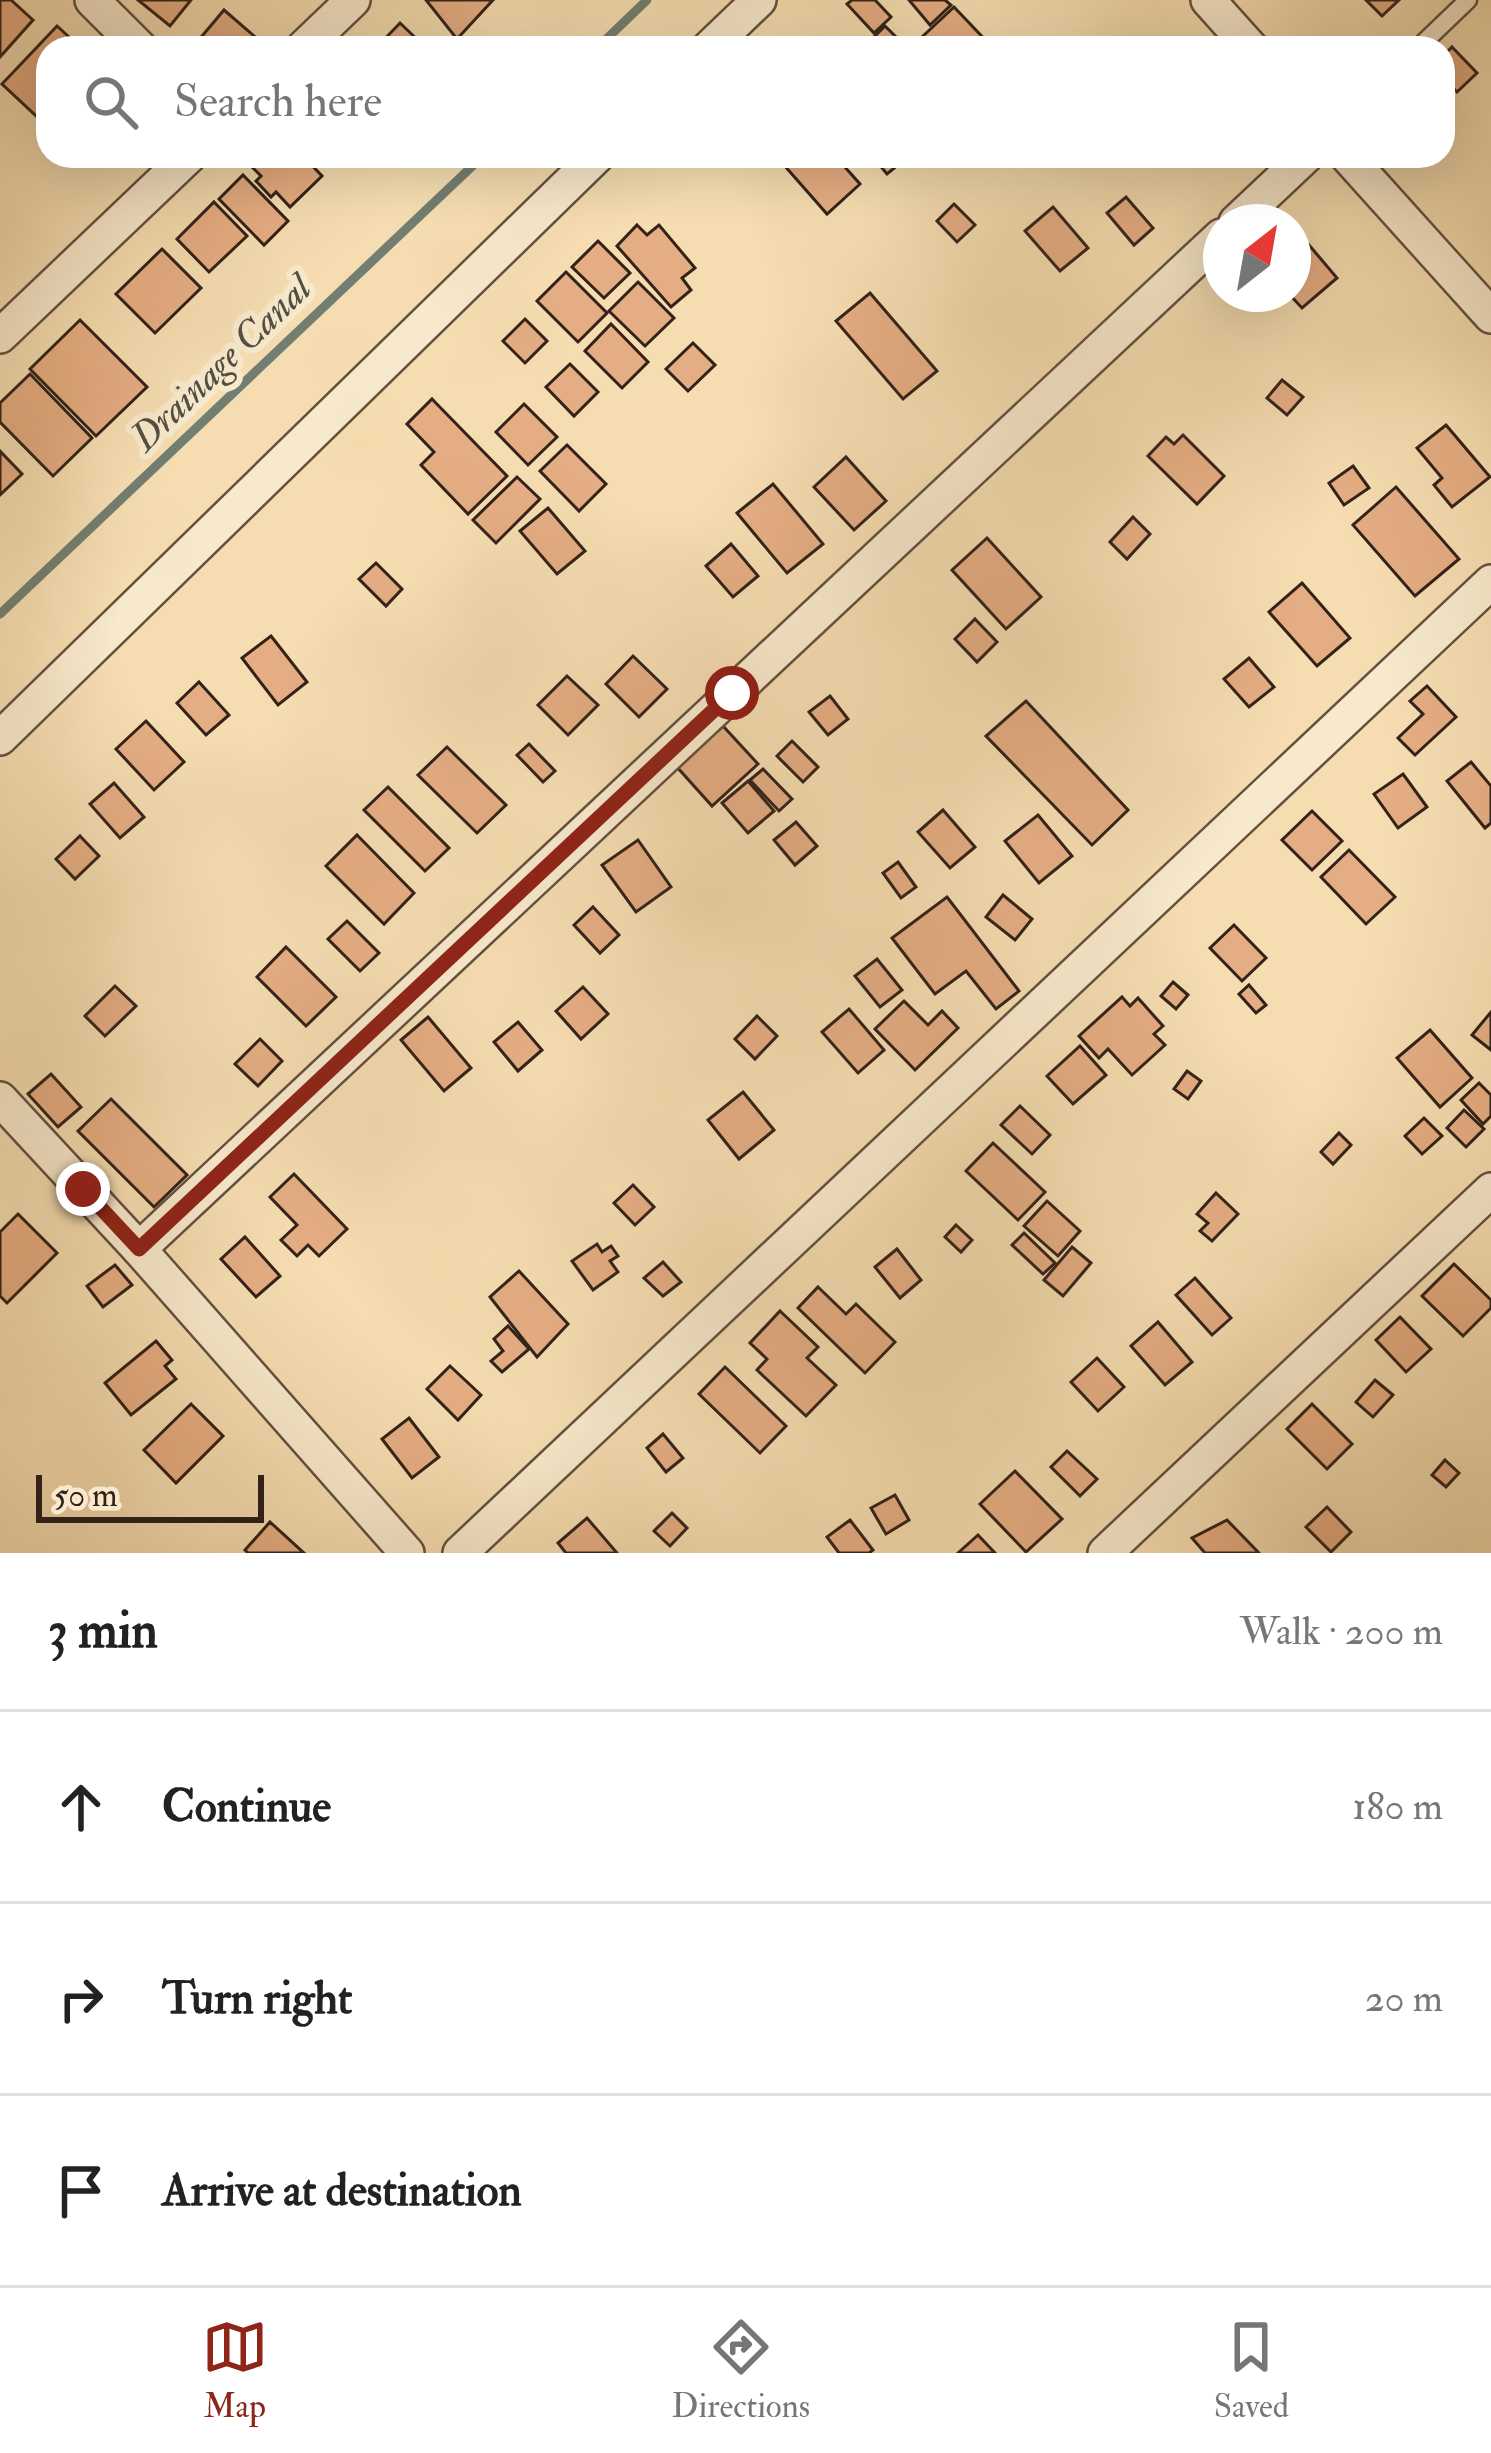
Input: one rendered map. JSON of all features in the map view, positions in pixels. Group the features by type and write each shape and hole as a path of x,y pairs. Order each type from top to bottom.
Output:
{"street":[{"path":"92,0 128,36"},
{"path":"316,36 353,0"},
{"path":"722,36 759,0"},
{"path":"1208,0 1240,36"},
{"path":"0,336 176,168"},
{"path":"0,737 585,168"},
{"path":"1255,204 1293,168"},
{"path":"1358,168 1491,316"},
{"path":"139,1249 1203,253"},
{"path":"460,1553 1491,582"},
{"path":"0,1099 407,1553"},
{"path":"1105,1553 1491,1190"}],"lane":[{"path":"1430,36 1468,0"}],"building":[{"path":"0,0 11,0 33,20 0,57"},
{"path":"138,0 191,0 170,26"},
{"path":"426,0 493,0 460,36 455,36"},
{"path":"875,0 891,17 874,33 847,4"},
{"path":"909,0 945,0 951,5 930,25"},
{"path":"1366,0 1399,0 1382,16"},
{"path":"954,7 982,36 923,36"},
{"path":"224,10 254,36 202,36"},
{"path":"400,23 414,36 388,36"},
{"path":"57,26 68,36 48,36"},
{"path":"885,26 895,36 875,36"},
{"path":"36,48 36,116 2,84"},
{"path":"1455,50 1477,73 1455,90"},
{"path":"253,168 314,168 322,176 290,207 256,181 261,176"},
{"path":"787,168 846,168 860,184 827,214"},
{"path":"243,175 288,221 264,245 219,199"},
{"path":"1126,197 1153,228 1134,245 1107,213"},
{"path":"214,202 247,236 209,272 177,239"},
{"path":"954,204 975,225 957,242 937,221"},
{"path":"1053,207 1088,248 1060,271 1025,231"},
{"path":"637,225 647,235 659,225 695,268 682,278 691,290 671,307 617,246"},
{"path":"598,241 630,273 604,298 572,267"},
{"path":"1311,247 1337,278 1311,300"},
{"path":"162,249 201,288 155,333 116,294"},
{"path":"566,272 607,313 578,342 537,301"},
{"path":"638,282 674,318 645,346 609,311"},
{"path":"870,293 937,371 903,399 836,321"},
{"path":"525,319 547,341 525,363 503,341"},
{"path":"80,320 147,387 96,436 30,369"},
{"path":"611,324 648,362 622,388 585,351"},
{"path":"693,343 715,365 688,391 666,369"},
{"path":"570,364 598,392 574,416 546,387"},
{"path":"30,374 92,438 53,476 0,422 0,403"},
{"path":"1282,380 1303,397 1287,415 1267,398"},
{"path":"432,399 507,476 468,514 421,465 434,452 407,424"},
{"path":"524,404 557,437 528,465 496,432"},
{"path":"1446,425 1490,477 1452,507 1434,485 1442,478 1417,448"},
{"path":"1183,435 1224,476 1197,504 1148,456 1166,437 1174,444"},
{"path":"567,445 606,484 579,511 540,471"},
{"path":"0,451 22,474 0,495"},
{"path":"846,457 886,501 854,530 814,487"},
{"path":"1353,466 1369,488 1344,505 1329,483"},
{"path":"517,477 540,499 496,543 473,520"},
{"path":"773,484 823,544 787,573 737,513"},
{"path":"1396,487 1459,559 1415,596 1353,525"},
{"path":"548,508 585,551 557,574 520,531"},
{"path":"1133,517 1150,534 1127,559 1110,542"},
{"path":"987,538 1041,597 1006,629 952,570"},
{"path":"731,544 758,576 733,597 706,566"},
{"path":"376,563 402,589 386,606 359,579"},
{"path":"1302,583 1350,638 1317,666 1269,612"},
{"path":"975,619 997,642 977,662 955,639"},
{"path":"271,636 307,682 278,705 242,658"},
{"path":"633,656 667,689 639,717 606,684"},
{"path":"1249,658 1274,687 1249,707 1224,679"},
{"path":"567,676 598,705 568,735 538,705"},
{"path":"199,682 229,715 206,735 177,703"},
{"path":"1427,686 1456,717 1415,755 1398,738 1423,714 1410,701"},
{"path":"830,696 848,719 828,735 809,712"},
{"path":"1026,701 1128,810 1092,845 986,736"},
{"path":"146,721 184,762 154,790 116,749"},
{"path":"723,726 758,764 712,806 677,767"},
{"path":"792,741 818,767 803,782 777,756"},
{"path":"529,744 555,771 543,782 517,755"},
{"path":"447,747 506,805 477,833 418,775"},
{"path":"1471,762 1491,786 1491,823 1485,828 1447,781"},
{"path":"763,769 792,799 779,811 750,780"},
{"path":"1403,774 1427,807 1398,828 1374,794"},
{"path":"748,781 774,811 748,833 722,803"},
{"path":"114,783 144,817 120,838 90,804"},
{"path":"388,787 449,848 425,871 364,810"},
{"path":"943,810 975,847 950,868 918,832"},
{"path":"1312,811 1342,841 1312,870 1282,840"},
{"path":"1038,815 1072,856 1039,883 1005,841"},
{"path":"796,822 817,846 795,865 774,840"},
{"path":"357,835 414,893 384,924 326,866"},
{"path":"80,836 99,856 75,879 56,859"},
{"path":"638,840 671,887 636,912 602,865"},
{"path":"1349,850 1395,897 1366,924 1321,877"},
{"path":"898,862 916,887 901,898 883,873"},
{"path":"1003,895 1032,919 1015,940 986,917"},
{"path":"947,897 1019,991 996,1009 966,971 935,994 892,938"},
{"path":"593,907 619,935 600,953 574,925"},
{"path":"347,921 379,953 360,971 328,939"},
{"path":"1234,925 1266,958 1242,981 1210,948"},
{"path":"286,947 336,997 306,1026 257,977"},
{"path":"877,959 902,990 880,1007 855,976"},
{"path":"1173,982 1188,995 1176,1009 1161,996"},
{"path":"1249,985 1266,1005 1256,1013 1239,994"},
{"path":"115,986 136,1006 105,1036 85,1016"},
{"path":"583,987 608,1014 581,1039 556,1011"},
{"path":"1122,997 1130,1006 1138,998 1163,1026 1154,1034 1165,1045 1132,1075 1108,1049 1099,1058 1079,1036"},
{"path":"904,1001 928,1025 942,1011 958,1028 915,1070 875,1029"},
{"path":"849,1009 884,1050 858,1073 822,1032"},
{"path":"1491,1012 1491,1050 1472,1035"},
{"path":"757,1016 777,1036 755,1059 735,1039"},
{"path":"428,1017 471,1068 444,1091 401,1040"},
{"path":"518,1022 542,1050 518,1071 494,1042"},
{"path":"1430,1030 1472,1078 1440,1107 1397,1058"},
{"path":"260,1039 282,1061 258,1086 235,1064"},
{"path":"1080,1046 1106,1075 1073,1104 1047,1076"},
{"path":"1187,1071 1201,1081 1188,1099 1174,1089"},
{"path":"51,1074 81,1107 58,1127 28,1094"},
{"path":"1479,1083 1491,1095 1491,1116 1483,1124 1461,1100"},
{"path":"743,1092 774,1130 739,1159 708,1120"},
{"path":"111,1099 187,1175 154,1207 78,1131"},
{"path":"1020,1106 1050,1135 1032,1154 1001,1125"},
{"path":"1464,1110 1484,1129 1466,1147 1447,1128"},
{"path":"1424,1118 1442,1136 1422,1154 1405,1136"},
{"path":"1339,1133 1351,1145 1333,1164 1321,1152"},
{"path":"993,1143 1045,1192 1018,1220 966,1171"},
{"path":"294,1174 347,1229 319,1256 308,1245 297,1256 281,1240 297,1225 270,1197"},
{"path":"633,1185 654,1207 635,1225 614,1203"},
{"path":"1216,1193 1238,1214 1212,1241 1200,1231 1208,1223 1197,1214"},
{"path":"1047,1201 1080,1231 1058,1256 1024,1226"},
{"path":"18,1214 57,1253 7,1303 0,1296 0,1232"},
{"path":"956,1225 972,1240 961,1252 945,1237"},
{"path":"1024,1233 1055,1263 1043,1274 1012,1245"},
{"path":"245,1237 280,1276 256,1297 221,1259"},
{"path":"597,1244 602,1252 611,1246 618,1256 610,1261 618,1272 593,1290 572,1261"},
{"path":"1072,1247 1091,1263 1063,1296 1044,1280"},
{"path":"897,1249 921,1280 900,1298 875,1267"},
{"path":"663,1262 681,1282 663,1296 644,1278"},
{"path":"1454,1264 1491,1300 1491,1308 1463,1336 1422,1296"},
{"path":"115,1265 132,1285 103,1307 87,1286"},
{"path":"519,1271 568,1324 537,1357 490,1297"},
{"path":"1195,1278 1231,1318 1212,1335 1176,1295"},
{"path":"818,1287 846,1314 856,1304 895,1342 865,1373 798,1308"},
{"path":"780,1311 818,1347 807,1358 836,1385 806,1416 757,1370 767,1359 750,1343"},
{"path":"1400,1317 1431,1349 1406,1372 1376,1340"},
{"path":"1158,1322 1192,1362 1165,1385 1131,1346"},
{"path":"508,1326 529,1349 502,1372 491,1361 503,1351 494,1339"},
{"path":"156,1341 172,1360 165,1366 176,1379 131,1415 105,1383"},
{"path":"1097,1358 1124,1387 1098,1411 1071,1382"},
{"path":"450,1366 481,1395 458,1420 427,1389"},
{"path":"725,1367 786,1426 760,1453 699,1394"},
{"path":"1375,1380 1393,1395 1373,1417 1356,1402"},
{"path":"191,1404 223,1436 176,1483 144,1450"},
{"path":"1312,1404 1352,1444 1327,1469 1287,1429"},
{"path":"409,1418 439,1457 412,1478 382,1439"},
{"path":"663,1434 683,1458 666,1472 647,1448"},
{"path":"1067,1451 1097,1479 1080,1496 1051,1467"},
{"path":"1445,1460 1459,1473 1446,1487 1432,1475"},
{"path":"1015,1471 1062,1519 1026,1552 980,1504"},
{"path":"895,1495 909,1520 886,1534 871,1508"},
{"path":"1327,1507 1351,1532 1331,1552 1306,1527"},
{"path":"672,1513 687,1528 670,1546 654,1531"},
{"path":"587,1518 617,1553 566,1553 558,1543"},
{"path":"850,1520 873,1550 869,1553 839,1553 827,1537"},
{"path":"1227,1520 1259,1553 1205,1553 1192,1538"},
{"path":"270,1522 304,1553 248,1553 245,1550"},
{"path":"978,1535 995,1553 958,1553"}],"waterway":[{"name":"Drainage Canal","path":"610,36 647,0"},
{"name":"Drainage Canal","path":"0,614 470,168"}],"route":[{"path":"83,1189 139,1249 732,693"}]}
